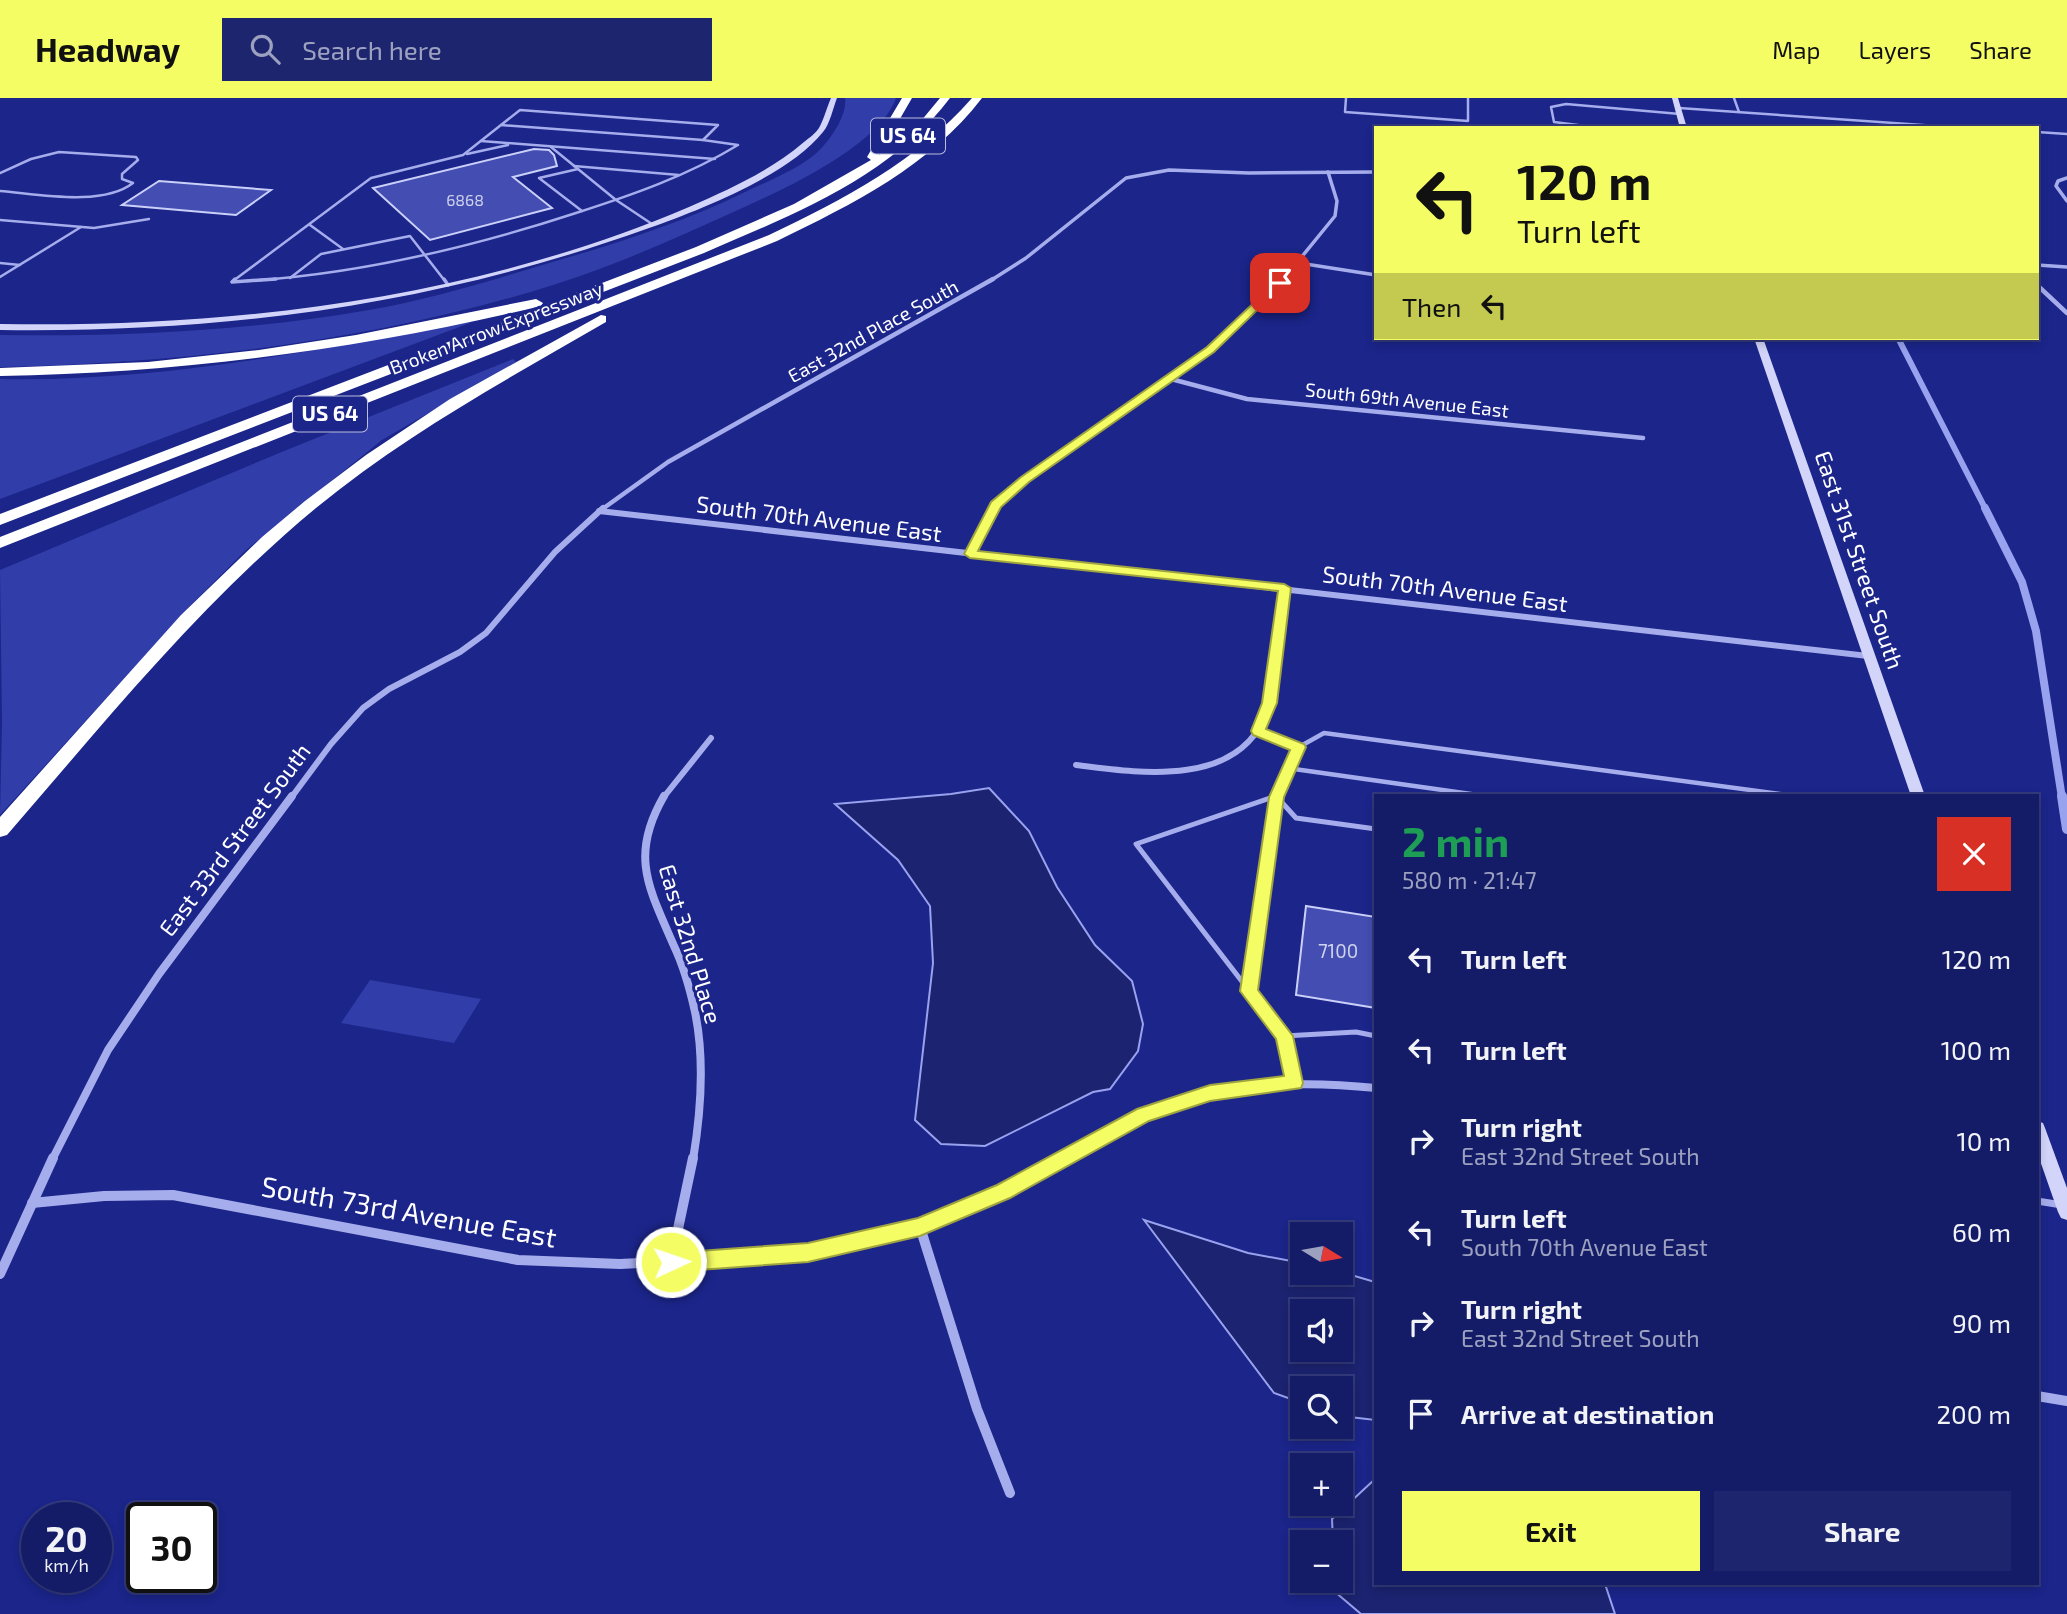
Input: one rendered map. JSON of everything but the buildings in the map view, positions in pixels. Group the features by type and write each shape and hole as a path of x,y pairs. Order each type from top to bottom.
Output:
{"highway":[{"path":"866,168 907,98"},
{"name":"Broken Arrow Expressway","path":"0,520 701,250 785,214 866,168 923,122 945,98"},
{"name":"Broken Arrow Expressway","path":"0,543 660,285 821,215 867,191 927,149 977,98"},
{"path":"927,149 994,98"},
{"path":"0,830 202,604 257,550 310,505 366,462 476,389 660,285"},
{"path":"0,372 137,367 271,352 587,294"}],"street":[{"path":"0,327 153,328 356,303 448,285 532,264 652,224 732,193 786,163 823,129 833,110 834,98"},
{"path":"1675,98 1684,126"},
{"name":"East 32nd Place South","path":"600,511 629,487 668,462 1008,270 1119,181 1154,171 1374,172"},
{"path":"970,554 995,505 1025,479 1171,379 1237,327 1299,263 1335,216 1335,189 1328,172"},
{"path":"2064,179 2056,186 2067,201"},
{"path":"1299,263 1374,275"},
{"path":"2039,265 2067,267"},
{"path":"2039,287 2067,313"},
{"name":"East 31st Street South","path":"1759,340 1917,794"},
{"name":"South 69th Avenue East","path":"1171,379 1212,392 1247,399 1643,438"},
{"name":"South 70th Avenue East","path":"600,511 1868,656"},
{"name":"East 33rd Street South","path":"0,1274 88,1085 127,1020 331,744 353,717 377,698 457,653 487,632 541,567 600,511"},
{"path":"1076,765 1130,772 1192,769 1232,754 1248,743 1258,731 1269,703 1284,588"},
{"name":"East 32nd Place","path":"671,1262 693,1156 698,1105 699,1040 680,961 649,891 644,852 646,836 662,801 711,738"},
{"name":"South 73rd Avenue East","path":"32,1203 104,1196 173,1195 519,1260 620,1264 808,1252 920,1227 1003,1192 1144,1115 1210,1093 1294,1083 1330,1083 1374,1088"},
{"path":"2039,1134 2066,1209"},
{"path":"920,1227 977,1409 1010,1493"},
{"path":"2039,1396 2067,1401"}],"lane":[{"path":"1346,98 1345,112 1468,121 1468,98"},
{"path":"1734,98 1740,111"},
{"path":"1580,126 1554,122 1550,107 1566,104 1679,111 1740,111 1939,126"},
{"path":"463,155 520,110 718,125 703,141"},
{"path":"501,125 738,145 683,175 522,232 424,256 287,280 232,282 371,178 515,144"},
{"path":"2039,132 2067,134"},
{"path":"481,141 716,159"},
{"path":"550,146 616,200 652,224"},
{"path":"0,173 31,159 60,152 136,157 138,160 121,178 133,183 128,189 108,195 0,191"},
{"path":"582,211 540,178 576,167 683,175"},
{"path":"0,220 81,227 121,227 149,219"},
{"path":"310,225 343,250"},
{"path":"0,277 81,227"},
{"path":"287,280 321,254 410,236 448,285"},
{"path":"0,263 20,265"},
{"path":"1258,731 1299,747"},
{"path":"1249,991 1276,797 1287,768 1299,747 1324,733 1780,794"},
{"path":"1287,768 1471,794"},
{"path":"1276,797 1296,818 1374,829"},
{"path":"1276,797 1136,844 1284,1036 1294,1083"},
{"path":"1284,1036 1356,1032 1374,1036"},
{"path":"2039,1202 2066,1209"}],"shaded area":[{"path":"845,98 896,98 887,115 872,131 854,147 810,175 652,248 553,285 418,321 280,345 140,360 0,367 0,335 185,331 323,317 434,296 616,243 718,205 805,162 819,151 835,130 843,113"},
{"path":"471,320 470,323 0,499 0,379 60,379 178,370 296,353"},
{"path":"513,359 516,362 382,440 246,550 190,606 0,815 0,570"},
{"path":"989,788 1029,831 1057,887 1095,945 1132,981 1143,1024 1138,1051 1110,1089 1093,1092 985,1146 941,1144 915,1120 933,963 930,906 898,860 835,804"},
{"path":"370,980 481,999 454,1043 341,1023"},
{"path":"1144,1220 1248,1253 1290,1261 1290,1285 1353,1285 1353,1276 1374,1282 1374,1420 1353,1417 1353,1376 1290,1376 1290,1399 1274,1393"},
{"path":"1374,1480 1374,1585 1605,1585 1615,1614 1361,1614 1336,1593 1353,1593 1353,1530 1332,1530 1332,1519 1335,1516 1353,1516 1353,1499"}],"waterway":[{"path":"1899,340 1986,510"},
{"path":"1986,510 2022,582 2036,631 2062,798"},
{"path":"2062,796 2067,829"}],"route":[{"path":"671,1262 808,1252 850,1245 920,1227 1003,1192 1113,1129 1144,1115 1210,1093 1294,1083 1284,1036 1249,991 1276,797 1287,768 1299,747 1258,731 1269,703 1284,588 970,554 995,505 1025,479 1210,350 1280,283"}]}
